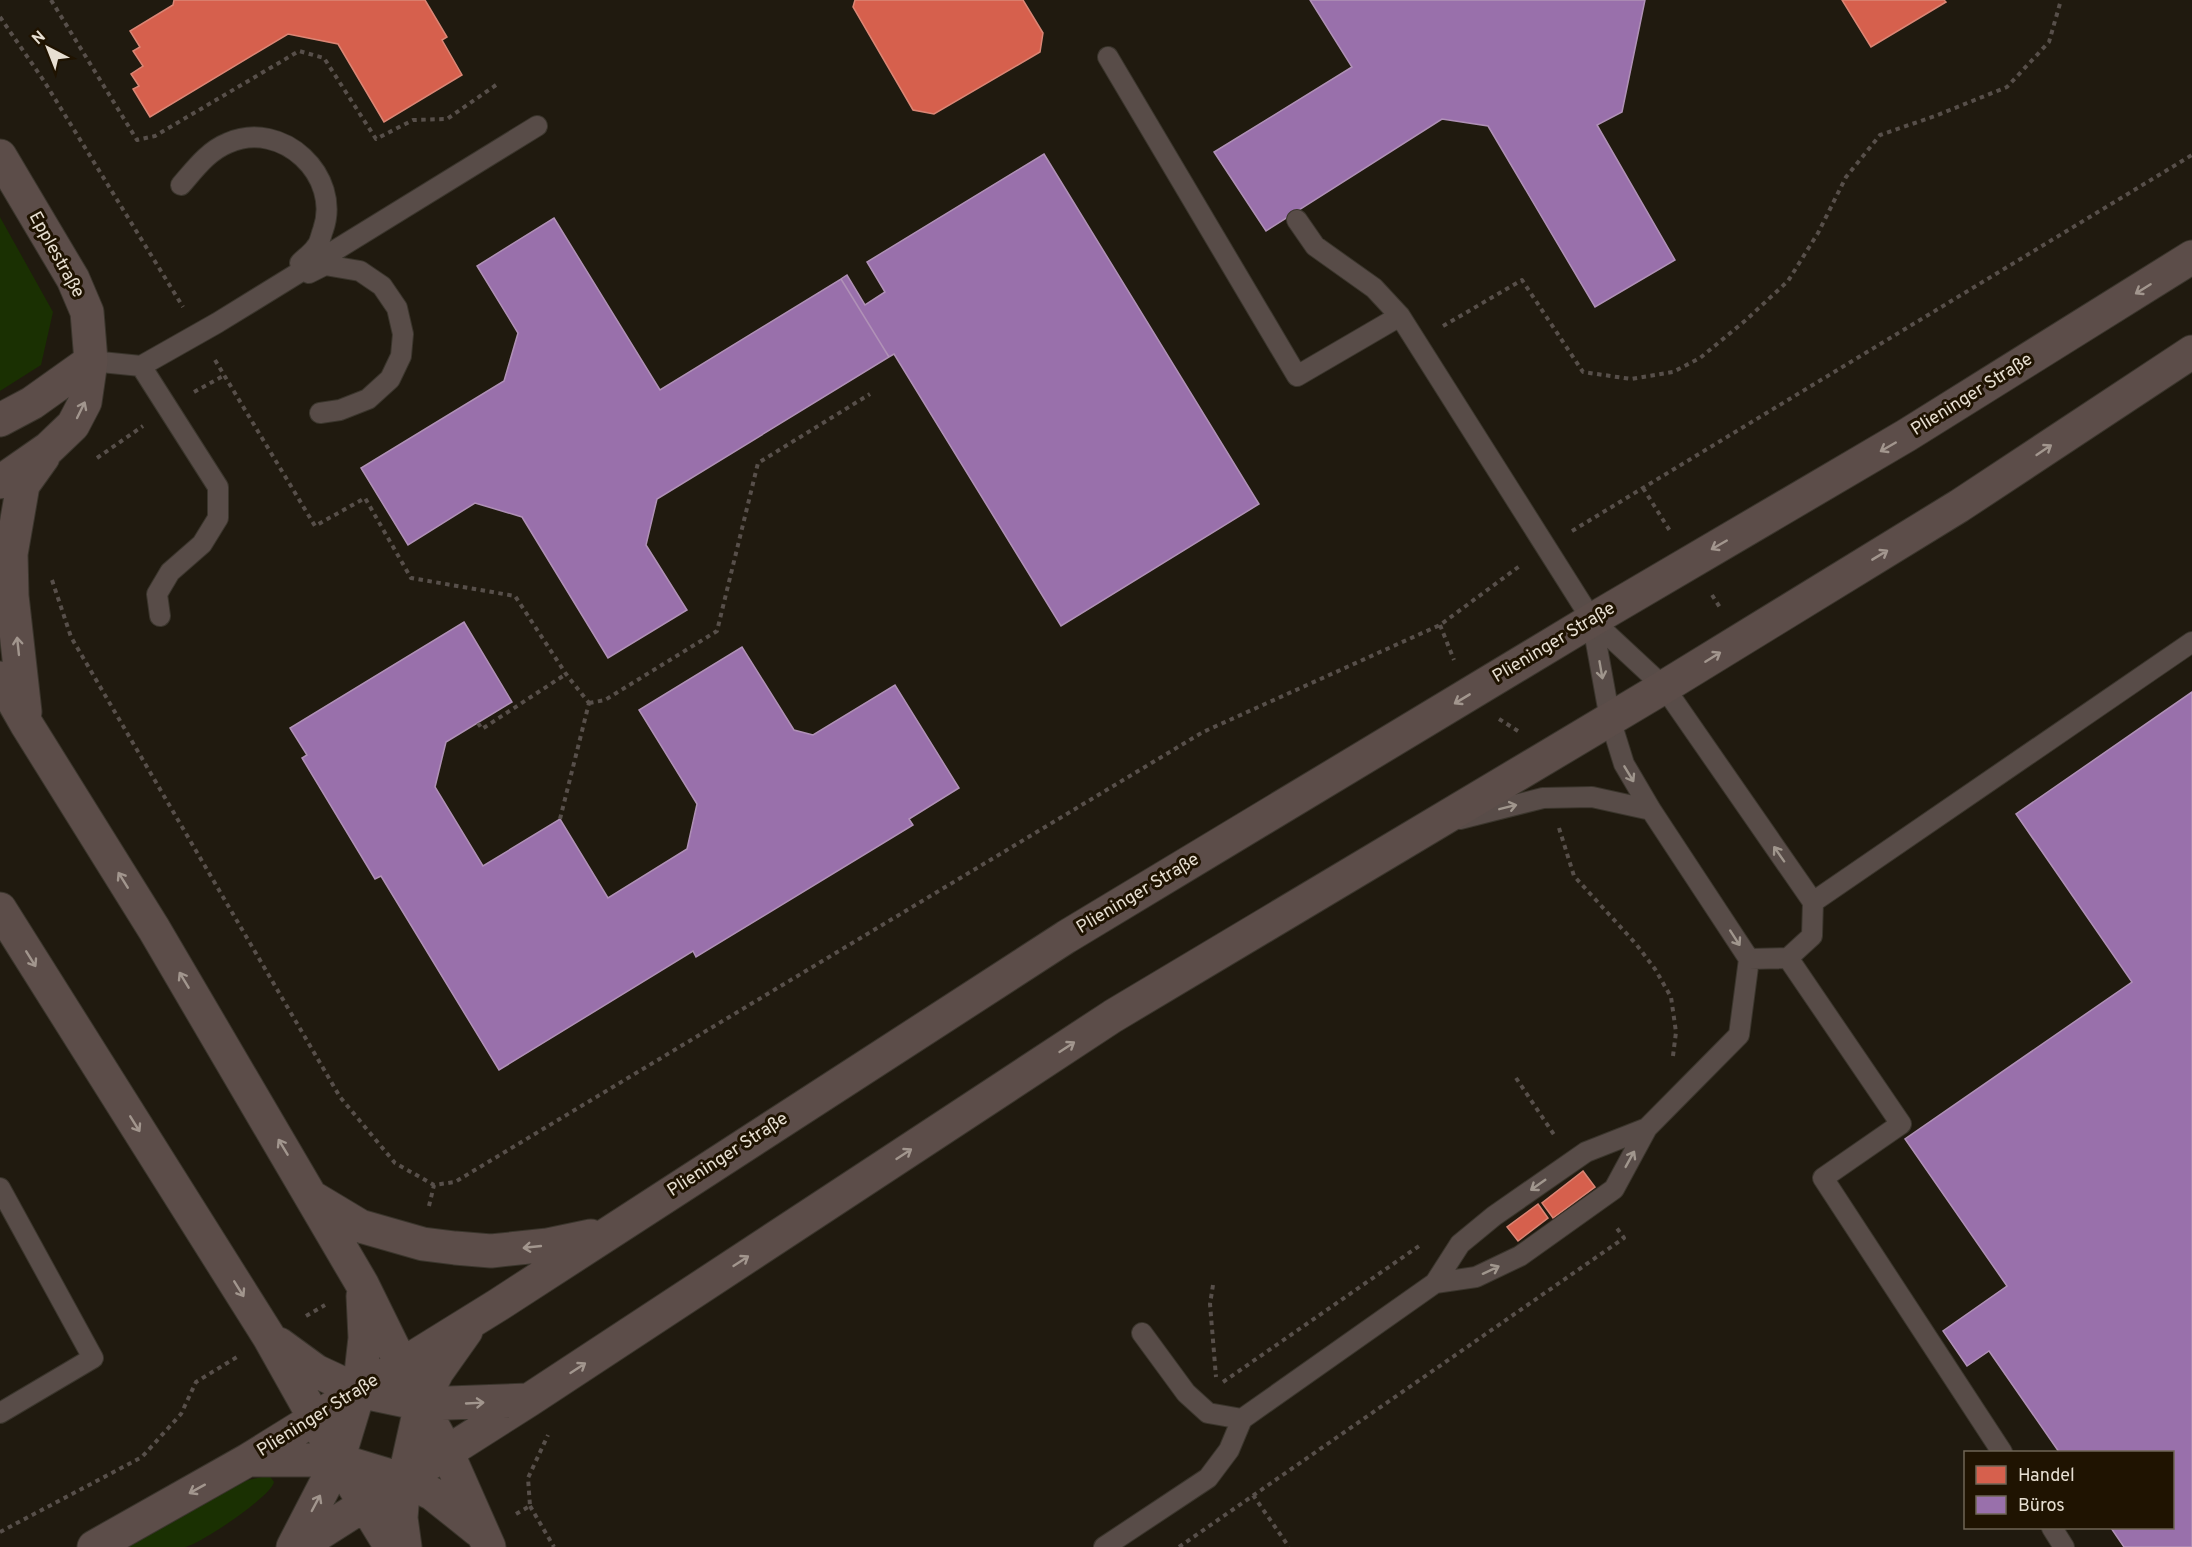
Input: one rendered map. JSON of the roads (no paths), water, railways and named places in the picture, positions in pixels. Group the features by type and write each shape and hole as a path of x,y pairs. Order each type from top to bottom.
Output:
{"main road":[{"name":"Epplestraße","path":"0,156 73,279 87,312 91,361 85,402 73,425 49,448 0,482"},
{"name":"Plieninger Straße","path":"94,1547 248,1460 474,1320 1066,937 1592,620 1907,435 2192,257"},
{"path":"298,1547 529,1400 1113,1016 1664,687 1959,506 2192,352"},
{"path":"0,420 32,403 91,361"},
{"path":"27,725 12,596 11,554 23,485 49,448"},
{"path":"0,678 154,929 362,1284 447,1452 486,1540"},
{"path":"0,909 269,1337 338,1460 391,1547"},
{"path":"313,1198 360,1226 423,1244 491,1251 548,1245 610,1231"},
{"path":"293,1547 338,1460 359,1391 365,1338 362,1284"},
{"path":"405,1547 401,1518 404,1480 421,1404 437,1372 474,1320"},
{"path":"269,1337 316,1371 359,1391 421,1404 529,1400"},
{"path":"248,1460 338,1460 404,1480 433,1494 486,1540"}],"lane":[{"path":"1108,57 1297,376 1400,316"},
{"path":"91,361 141,366 269,291 537,126"},
{"path":"181,185 212,151 230,142 250,138 269,139 288,146 305,158 318,176 326,196 326,220 317,247 269,291"},
{"path":"1296,220 1316,246 1374,288 1400,316 1592,620 1664,687 1813,902 1812,936 1788,958 1749,959"},
{"path":"269,291 326,265 360,272 382,286 397,308 403,334 401,356 390,379 368,399 340,410 320,413"},
{"path":"141,366 218,488 218,518 202,544 170,572 157,594 160,616"},
{"path":"1435,1283 1476,1277 1520,1256 1599,1202 1614,1189 1647,1128 1739,1035 1749,959 1651,810 1624,764 1610,719 1592,620"},
{"path":"1813,902 2192,642"},
{"path":"1431,826 1544,798 1592,797 1651,810"},
{"path":"1788,958 1901,1124 1823,1178 2001,1451"},
{"path":"1104,1547 1208,1478 1229,1450 1242,1419 1435,1283 1460,1244 1494,1216 1586,1152 1647,1128"},
{"path":"0,1188 93,1358 0,1413"},
{"path":"1142,1333 1186,1393 1208,1413 1242,1419"},
{"path":"2053,1529 2064,1547"}]}
